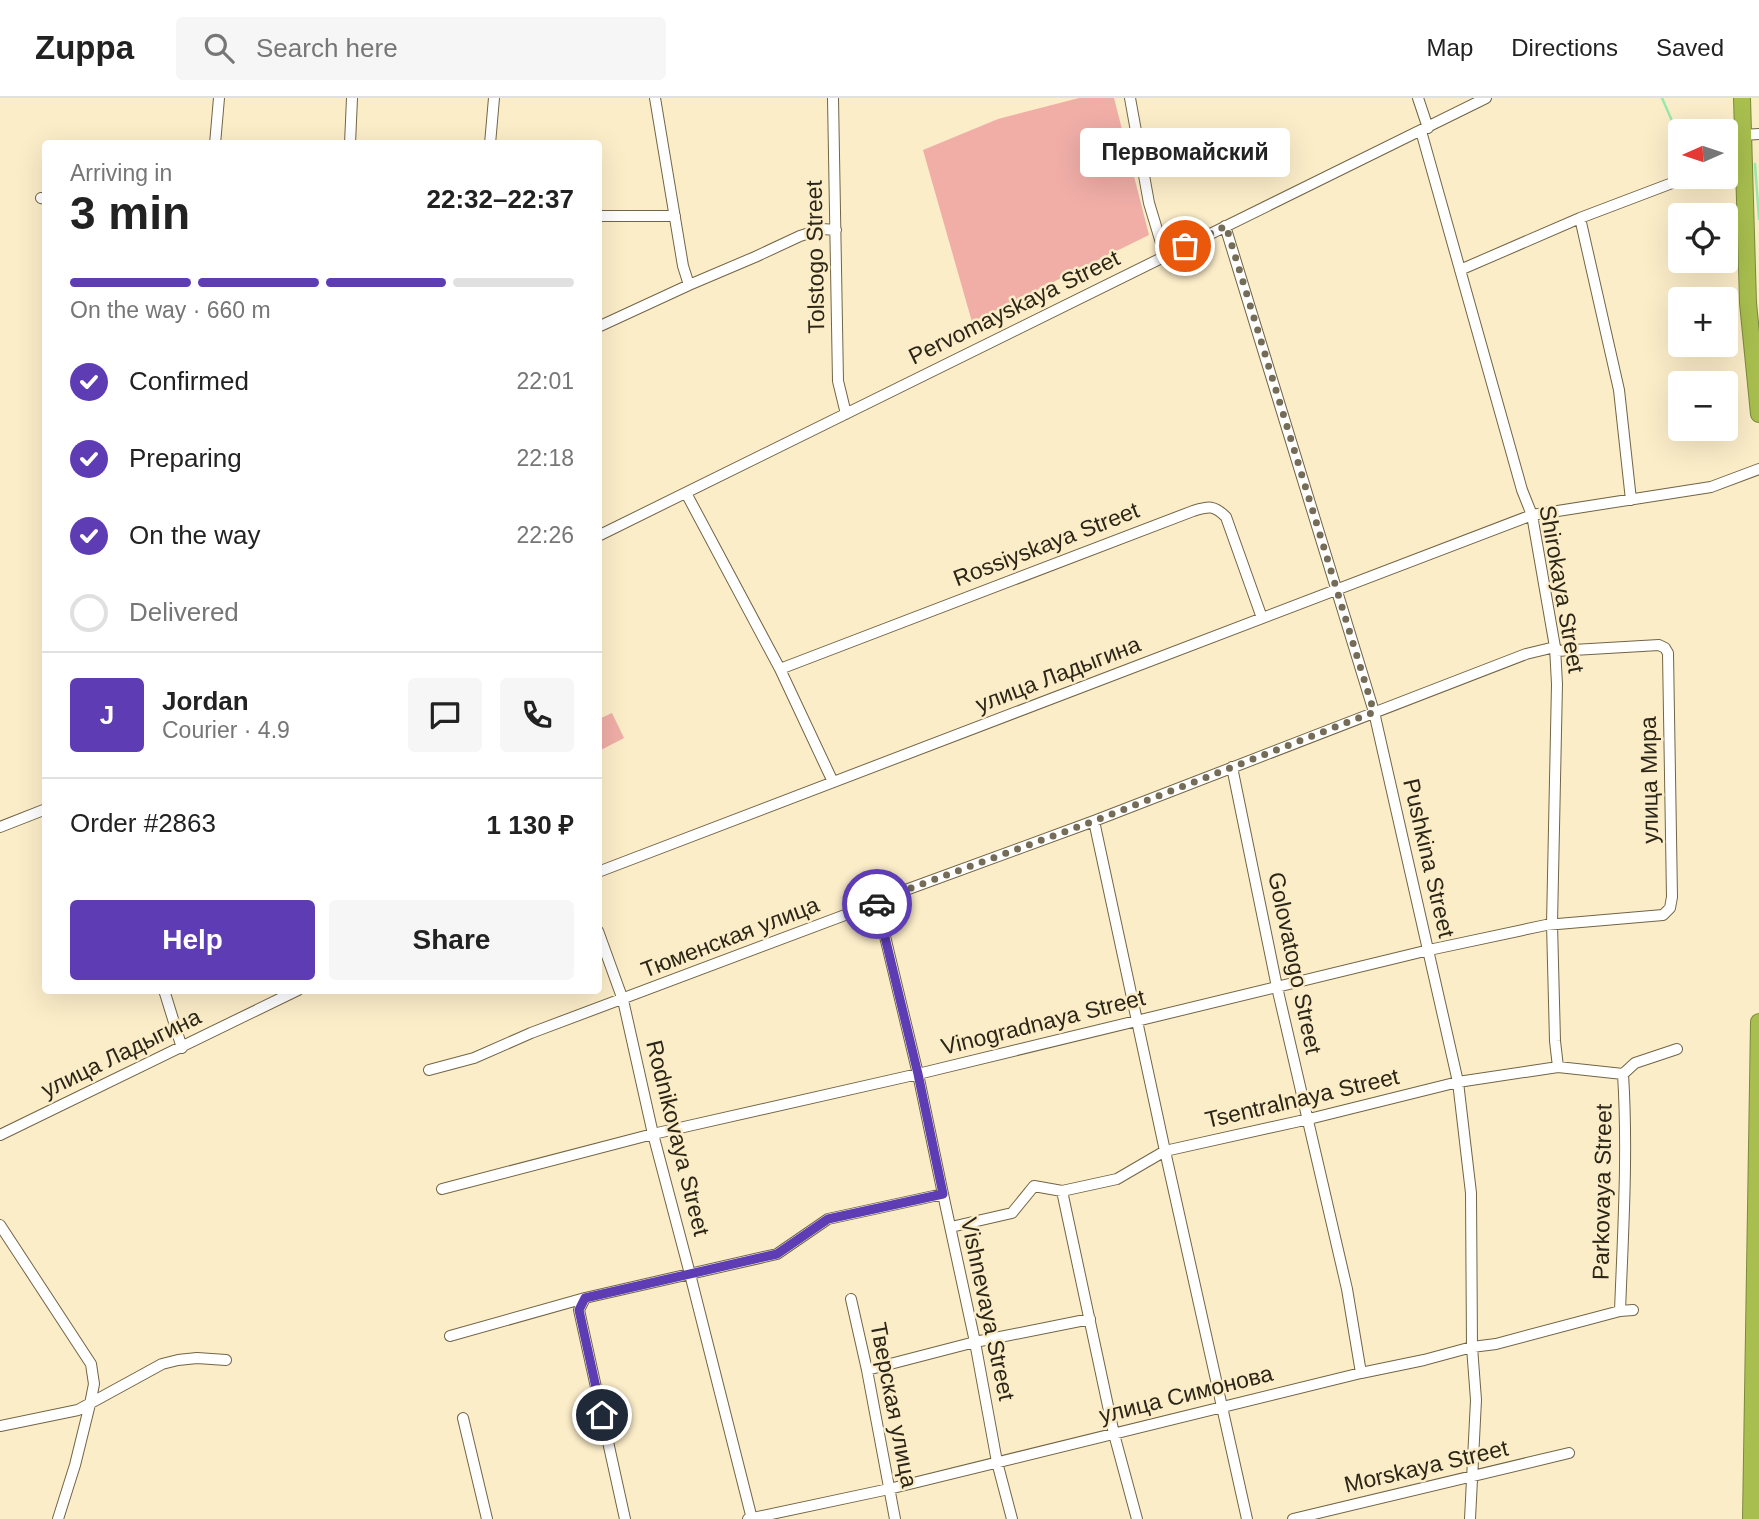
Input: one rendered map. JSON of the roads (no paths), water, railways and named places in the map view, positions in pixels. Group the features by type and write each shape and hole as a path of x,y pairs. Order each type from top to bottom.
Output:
{"highway":[{"path":"1742,98 1751,135 1744,155 1748,303 1759,414"},
{"path":"1751,1519 1759,1022"}],"street":[{"path":"215,140 219,98"},
{"path":"350,140 352,98"},
{"path":"490,140 494,98"},
{"path":"655,98 683,267 689,285"},
{"name":"Tolstogo Street","path":"833,98 838,380 846,414"},
{"path":"1130,98 1149,203 1165,256"},
{"name":"Shirokaya Street","path":"1418,98 1460,270 1522,489 1532,515 1556,649 1552,924 1558,1067"},
{"name":"Pervomayskaya Street","path":"602,534 1486,98"},
{"path":"1738,157 1744,155"},
{"path":"1460,270 1580,218 1668,185"},
{"path":"602,216 675,216"},
{"path":"1580,218 1619,390 1631,500"},
{"name":"Pushkina Street","path":"1226,226 1374,712 1458,1082 1471,1193 1472,1347 1476,1400 1470,1519"},
{"path":"602,325 800,236 822,229 836,230"},
{"name":"улица Ладыгина","path":"602,870 1532,515 1711,487 1759,469"},
{"path":"686,492 780,669 834,782"},
{"name":"Rossiyskaya Street","path":"780,669 1193,510 1208,507 1217,508 1226,517 1262,618"},
{"name":"Тюменская улица","path":"429,1070 474,1058 531,1033 1527,654 1556,649 1656,646"},
{"name":"улица Мира","path":"1656,646 1662,646 1668,653 1672,897 1670,908 1658,916"},
{"name":"Golovatogo Street","path":"1233,767 1277,986 1347,1289 1361,1373"},
{"path":"0,827 42,811"},
{"path":"1094,821 1247,1519"},
{"name":"Vishnevaya Street","path":"877,903 918,1074 975,1342 997,1462 1012,1519"},
{"name":"Vinogradnaya Street","path":"442,1189 653,1134 918,1074 1429,950 1552,924 1658,916"},
{"name":"Rodnikovaya Street","path":"602,942 623,1000 653,1134 750,1519"},
{"path":"165,994 182,1048"},
{"name":"улица Ладыгина","path":"0,1135 290,994"},
{"path":"1623,1074 1635,1063 1677,1049"},
{"name":"Tsentralnaya Street","path":"951,1227 1012,1213 1034,1186 1062,1191 1117,1179 1165,1151 1458,1082 1558,1067 1623,1074"},
{"name":"Parkovaya Street","path":"1620,1311 1625,1185 1623,1074"},
{"path":"1062,1191 1114,1434 1137,1519"},
{"path":"450,1336 585,1298 777,1254 828,1219 943,1194"},
{"path":"0,1225 91,1364 94,1384 90,1404 58,1519"},
{"path":"585,1298 579,1310 625,1519"},
{"name":"Тверская улица","path":"851,1299 894,1519"},
{"name":"улица Симонова","path":"750,1519 889,1489 1361,1373 1472,1347 1496,1344 1620,1311 1633,1310"},
{"path":"867,1370 975,1342 1090,1319"},
{"path":"0,1426 78,1410 162,1364 197,1358 226,1360"},
{"path":"463,1418 487,1519"},
{"name":"Morskaya Street","path":"1293,1519 1569,1453"}],"waterway":[{"path":"1662,98 1671,119"},
{"path":"1755,164 1759,219"}],"place":[{"name":"Первомайский","path":"1185,246"}]}
